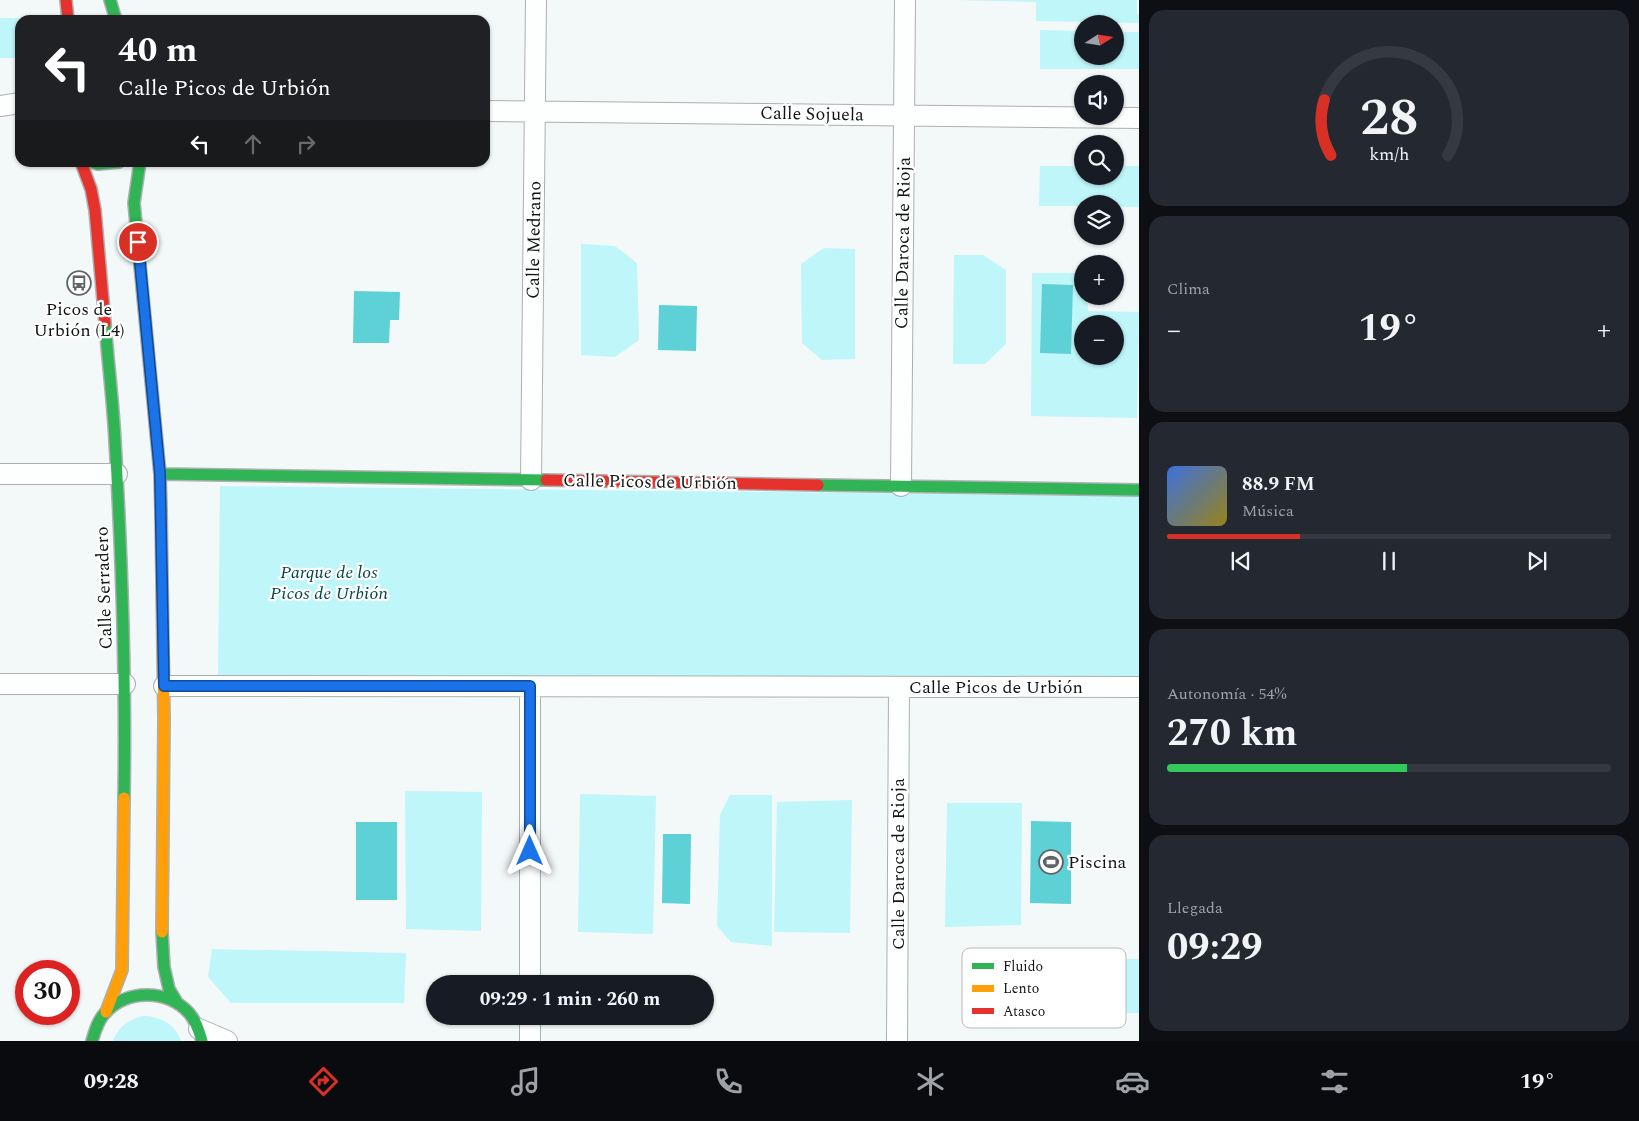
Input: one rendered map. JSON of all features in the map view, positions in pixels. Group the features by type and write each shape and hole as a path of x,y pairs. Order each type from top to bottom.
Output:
{"main road":[{"path":"66,0 68,15"},
{"path":"110,0 114,15"},
{"name":"Calle Serradero","path":"83,167 91,189 95,210 114,429 122,578 126,721 122,970 106,1012 97,1026 92,1041"},
{"path":"139,167 134,203 160,474 164,686 162,941 166,979 169,990 178,1004"},
{"name":"Calle Picos de Urbión","path":"160,474 1139,490"},
{"path":"106,1012 118,1002 133,996 148,994 164,997 188,1012 200,1035"}],"street":[{"name":"Calle Medrano","path":"531,480 536,0"},
{"name":"Calle Daroca de Rioja","path":"901,486 906,0"},
{"path":"0,107 15,104"},
{"path":"0,107 15,109"},
{"name":"Calle Sojuela","path":"490,111 1139,118"},
{"path":"0,474 117,474"},
{"path":"0,684 125,684"},
{"name":"Calle Picos de Urbión","path":"164,686 1139,687"},
{"path":"530,686 530,975"},
{"name":"Calle Daroca de Rioja","path":"897,1041 899,688"},
{"path":"530,1025 530,1041"},
{"path":"200,1035 227,1041"}],"green space":[{"path":"956,0 1137,0 1139,23 1124,23 1124,15 1074,15 1074,22 1036,21 1036,2"},
{"path":"0,18 15,18 15,58 0,58"},
{"path":"1040,30 1074,31 1074,65 1124,65 1124,32 1139,32 1139,69 1040,69"},
{"path":"1040,166 1074,166 1074,185 1124,185 1124,166 1139,166 1139,207 1124,207 1124,195 1074,195 1074,206 1039,206"},
{"path":"581,244 615,246 637,263 639,340 615,357 581,355"},
{"path":"824,248 855,249 855,359 822,360 802,343 801,264"},
{"path":"954,255 983,255 1006,270 1006,344 985,364 953,364"},
{"path":"1032,273 1074,273 1074,305 1088,305 1088,311 1139,312 1137,418 1031,416"},
{"name":"Parque de los Picos de Urbión","path":"220,486 1139,496 1139,684 218,676"},
{"path":"405,791 482,792 481,931 406,929"},
{"path":"580,794 656,796 653,934 578,932"},
{"path":"730,795 772,795 772,946 731,942 717,926 720,815"},
{"path":"852,800 850,933 774,932 777,802"},
{"path":"947,803 1022,803 1021,925 945,927"},
{"path":"212,949 406,953 404,1003 231,1003 208,977"},
{"path":"1126,959 1139,959 1139,1013 1126,1013"},
{"path":"142,1016 154,1017 171,1025 181,1041 113,1041 124,1025"}],"water":[{"path":"1042,284 1073,285 1071,354 1040,353"},
{"path":"354,291 400,292 399,320 390,320 389,343 353,343"},
{"path":"659,305 697,306 696,351 658,350"},
{"name":"Piscina","path":"1031,821 1071,822 1071,904 1030,903"},
{"path":"356,822 397,822 397,900 356,900"},
{"path":"663,834 691,834 690,904 662,903"}],"traffic: fast":[{"path":"110,0 114,15"},
{"path":"139,167 134,203 160,474 161,512"},
{"path":"105,323 114,426 121,575 124,664 124,798"},
{"path":"160,474 546,480"},
{"path":"818,485 1139,490"},
{"path":"162,932 164,967 169,989 178,1004"},
{"path":"92,1041 100,1019 114,1005 135,996 147,995 159,996 180,1005 194,1019 202,1041"}],"traffic: slow":[{"path":"161,512 164,720 162,932"},
{"path":"106,1012 122,970 124,798"}],"traffic: jam":[{"path":"66,0 68,15"},
{"path":"83,167 91,189 95,210 105,323"},
{"path":"546,480 818,485"}],"place":[{"name":"Picos de Urbión (L4)","path":"79,283"},
{"name":"Piscina","path":"1051,862"}],"route":[{"path":"138,242 160,474 164,686 530,686 530,851"}]}
